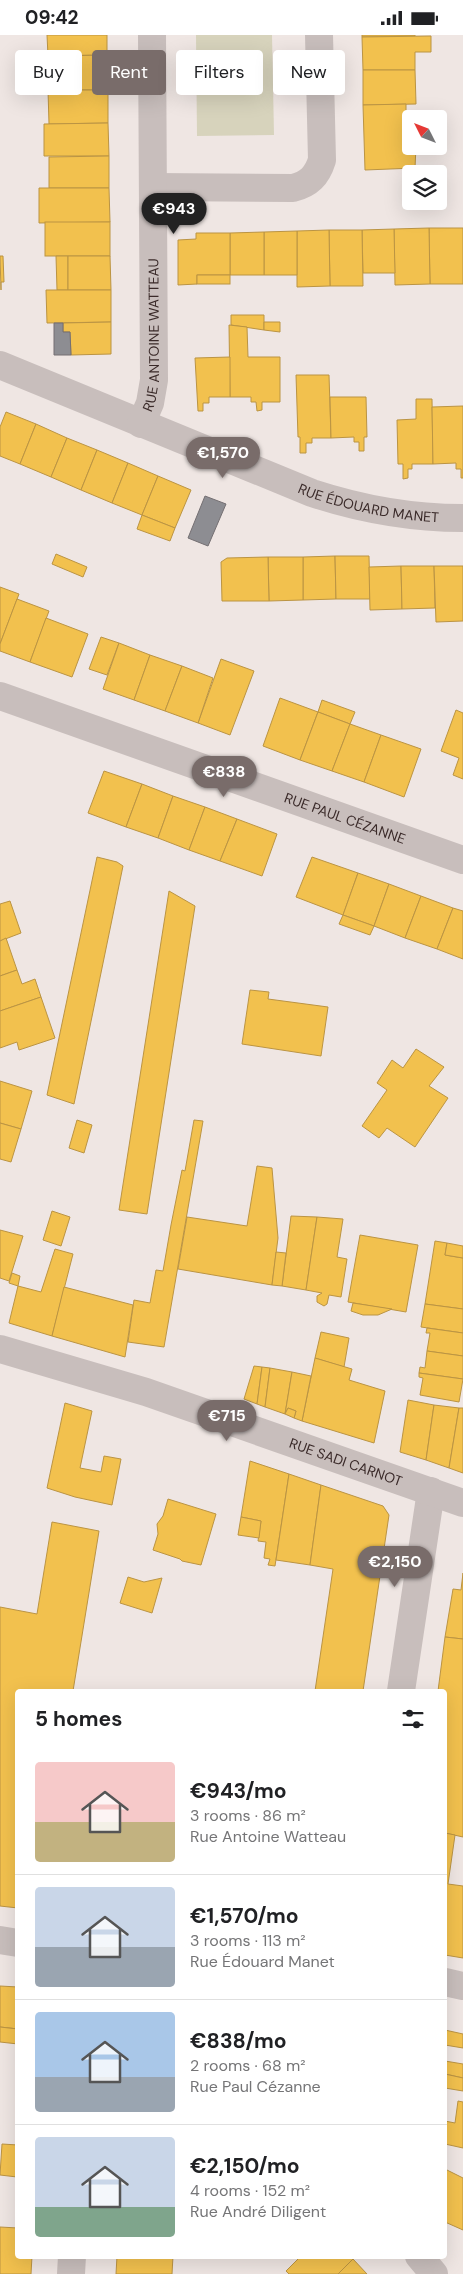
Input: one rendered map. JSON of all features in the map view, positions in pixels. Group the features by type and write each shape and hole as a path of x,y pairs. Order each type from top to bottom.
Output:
{"street":[{"name":"RUE ANTOINE WATTEAU","path":"141,423 150,403 154,380 152,35"},
{"path":"153,187 293,188 312,179 319,171 322,160 319,35"},
{"name":"RUE ÉDOUARD MANET","path":"0,365 312,493 395,514 463,518"},
{"name":"RUE PAUL CÉZANNE","path":"0,696 463,860"},
{"name":"RUE SADI CARNOT","path":"0,1349 146,1392 463,1503"},
{"path":"401,1689 431,1491"},
{"path":"0,1940 15,1942"},
{"path":"447,1982 463,1986"},
{"path":"71,2274 72,2259"},
{"path":"422,2259 434,2274"}],"shaded area":[{"path":"196,35 272,35 274,135 197,136 197,95 263,95 263,50 196,50"}],"building: Homes":[{"path":"47,35 107,35 107,50 92,50 92,55 82,55 82,50 48,50"},
{"path":"362,35 415,35 415,36 362,37"},
{"path":"431,36 431,52 415,52 415,70 363,70 362,37"},
{"path":"82,55 92,55 92,90 82,90"},
{"path":"363,70 415,70 416,104 363,105"},
{"path":"82,90 92,90 92,95 108,95 108,123 49,124 48,95 82,95"},
{"path":"406,104 406,110 402,110 402,155 416,155 415,165 402,165 402,169 365,170 363,105"},
{"path":"108,123 109,156 44,156 44,124"},
{"path":"109,156 109,188 49,188 49,157"},
{"path":"39,188 109,188 110,222 39,223"},
{"path":"45,222 110,222 110,256 45,256"},
{"path":"429,228 463,228 463,284 430,284"},
{"path":"429,228 430,284 395,285 394,229"},
{"path":"394,229 395,273 363,273 362,230"},
{"path":"329,230 362,230 363,286 330,286"},
{"path":"329,230 330,286 297,287 297,231"},
{"path":"297,231 297,275 264,275 264,232"},
{"path":"264,232 264,275 230,275 230,233"},
{"path":"196,233 230,233 230,275 197,275 197,284 178,285 178,240 196,239"},
{"path":"0,256 3,256 4,282 1,282 1,290"},
{"path":"56,256 68,256 68,290 57,290"},
{"path":"68,256 110,256 111,290 68,290"},
{"path":"197,275 230,275 230,284 197,284"},
{"path":"46,290 111,290 111,322 47,323"},
{"path":"231,315 264,315 264,330 231,325"},
{"path":"111,322 111,354 71,355 70,332 63,332 63,323"},
{"path":"264,322 280,322 280,332 264,330"},
{"path":"229,325 247,327 248,357 280,357 280,402 262,402 262,410 257,411 256,402 251,402 251,397 230,397"},
{"path":"230,357 230,397 209,397 209,403 203,403 203,411 198,411 195,358"},
{"path":"296,375 329,375 331,438 312,438 312,443 306,443 306,453 300,453"},
{"path":"330,397 366,397 367,437 364,437 364,451 359,451 359,442 354,442 354,437 331,438"},
{"path":"416,399 432,399 433,464 412,464 412,469 408,469 408,478 403,479 403,464 398,464 397,420 416,419"},
{"path":"463,406 463,478 461,478 461,469 456,469 456,463 433,464 432,407"},
{"path":"6,412 36,424 20,464 0,456 0,427"},
{"path":"36,424 67,438 51,477 20,464"},
{"path":"67,438 97,450 81,490 51,477"},
{"path":"97,450 128,463 112,503 81,490"},
{"path":"128,463 158,476 142,515 112,503"},
{"path":"158,476 191,490 175,528 142,515"},
{"path":"142,515 175,528 170,541 137,529"},
{"path":"56,554 87,567 83,577 52,564"},
{"path":"335,556 336,599 303,600 303,557"},
{"path":"335,556 369,556 370,599 336,599"},
{"path":"268,557 303,557 303,600 269,601"},
{"path":"268,557 269,601 222,601 221,562 227,558"},
{"path":"401,566 402,609 370,610 369,567"},
{"path":"401,566 434,566 435,608 402,609"},
{"path":"434,566 463,566 463,621 436,622"},
{"path":"0,587 19,594 0,644"},
{"path":"17,599 49,611 30,662 0,651 0,644"},
{"path":"46,618 88,634 72,677 30,662"},
{"path":"101,637 119,643 107,675 89,669"},
{"path":"119,643 150,655 134,700 103,689"},
{"path":"150,655 182,666 165,711 134,700"},
{"path":"221,659 254,671 230,735 198,723"},
{"path":"182,666 213,678 198,723 165,711"},
{"path":"280,698 318,712 300,760 263,746"},
{"path":"322,700 355,712 350,724 318,712"},
{"path":"456,710 463,713 463,779 453,775 459,758 441,751"},
{"path":"318,712 350,724 332,771 300,760"},
{"path":"350,724 381,735 364,782 332,771"},
{"path":"381,735 421,749 404,797 364,782"},
{"path":"104,771 142,784 126,827 88,813"},
{"path":"142,784 173,796 158,838 126,827"},
{"path":"173,796 205,807 189,850 158,838"},
{"path":"205,807 237,819 220,861 189,850"},
{"path":"237,819 277,834 262,876 220,861"},
{"path":"97,857 117,862 123,866 74,1104 47,1095"},
{"path":"312,857 358,873 343,915 296,897"},
{"path":"358,873 389,884 374,926 343,915"},
{"path":"389,884 421,896 405,938 374,926"},
{"path":"169,891 195,906 147,1214 119,1210"},
{"path":"421,896 453,908 437,949 405,938"},
{"path":"10,901 21,933 0,941 0,904"},
{"path":"453,908 463,911 463,959 437,949"},
{"path":"343,915 374,926 370,935 339,924"},
{"path":"6,938 17,970 0,976 0,941"},
{"path":"17,970 22,984 35,979 41,997 0,1011 0,976"},
{"path":"250,990 269,992 268,999 328,1007 321,1056 242,1044"},
{"path":"41,997 55,1038 19,1050 17,1042 0,1048 0,1011"},
{"path":"416,1049 444,1067 429,1086 448,1098 415,1147 387,1128 379,1138 362,1126 387,1090 377,1083 392,1060 403,1068"},
{"path":"0,1081 32,1091 21,1129 0,1123"},
{"path":"77,1120 92,1125 84,1153 69,1148"},
{"path":"194,1120 203,1121 164,1347 128,1342 134,1300 150,1303 156,1270 163,1271 182,1170 185,1171"},
{"path":"0,1123 21,1129 11,1162 0,1159"},
{"path":"257,1166 272,1168 278,1238 272,1285 178,1269 187,1217 247,1226"},
{"path":"52,1211 70,1217 61,1246 43,1240"},
{"path":"291,1216 317,1217 306,1290 282,1286"},
{"path":"317,1217 343,1219 337,1257 347,1259 341,1297 329,1295 327,1304 324,1306 317,1302 317,1296 322,1293 306,1290"},
{"path":"0,1230 23,1236 9,1281 0,1278"},
{"path":"360,1235 418,1245 406,1312 348,1302"},
{"path":"435,1241 447,1243 445,1255 463,1258 463,1309 425,1304"},
{"path":"447,1243 463,1246 463,1258 445,1255"},
{"path":"55,1249 73,1254 52,1336 9,1323 18,1286 41,1292"},
{"path":"276,1252 286,1253 282,1286 272,1285"},
{"path":"12,1273 20,1276 18,1286 9,1283"},
{"path":"64,1287 133,1305 125,1357 52,1336"},
{"path":"353,1303 392,1309 378,1315 363,1315 351,1311"},
{"path":"425,1304 463,1309 463,1333 421,1327"},
{"path":"427,1328 463,1333 463,1356 427,1351 430,1333 426,1333"},
{"path":"321,1332 349,1338 344,1367 315,1358"},
{"path":"427,1351 463,1356 463,1379 419,1373 420,1367 425,1368"},
{"path":"315,1358 352,1369 349,1380 385,1391 374,1443 302,1421"},
{"path":"254,1366 262,1367 257,1404 244,1399"},
{"path":"262,1367 270,1368 265,1407 257,1404"},
{"path":"270,1368 292,1372 285,1414 265,1407"},
{"path":"292,1372 311,1376 302,1421 294,1418 296,1411 288,1408 285,1414"},
{"path":"419,1373 463,1379 459,1402 420,1395 423,1378 419,1377"},
{"path":"408,1400 434,1405 426,1460 400,1452"},
{"path":"65,1403 92,1411 80,1468 101,1472 104,1456 121,1459 112,1505 75,1497 47,1488"},
{"path":"434,1405 459,1408 449,1468 426,1460"},
{"path":"288,1408 296,1411 294,1418 285,1414"},
{"path":"459,1408 463,1408 463,1473 449,1468"},
{"path":"250,1461 289,1474 275,1566 268,1565 270,1559 264,1558 266,1542 258,1541 261,1521 241,1517"},
{"path":"289,1474 321,1485 310,1565 276,1560"},
{"path":"321,1485 383,1506 389,1515 363,1689 315,1689 333,1569 310,1565"},
{"path":"168,1499 216,1514 201,1565 182,1561 153,1550 158,1534 157,1524 163,1516"},
{"path":"241,1517 261,1521 259,1538 238,1535"},
{"path":"52,1522 99,1531 73,1689 15,1689 15,1908 0,1906 0,1607 37,1614"},
{"path":"463,1573 463,1639 445,1637 453,1589 461,1590"},
{"path":"128,1577 144,1582 162,1578 152,1613 120,1603"},
{"path":"445,1637 463,1639 463,1837 447,1833 447,1689 438,1689"},
{"path":"447,1833 455,1835 448,1884 463,1886 463,1958 447,1955"},
{"path":"0,1986 15,1987 15,2029 0,2027"},
{"path":"0,2027 15,2029 15,2044 0,2042"},
{"path":"447,2030 463,2034 463,2048 447,2045"},
{"path":"447,2061 463,2064 463,2078 447,2074"},
{"path":"447,2074 463,2078 463,2091 447,2088"},
{"path":"458,2101 463,2102 463,2148 447,2144 447,2121 455,2123"},
{"path":"2,2144 15,2145 15,2177 0,2175"},
{"path":"447,2170 463,2178 463,2230 447,2223"},
{"path":"0,2227 15,2228 15,2259 32,2259 31,2274 0,2274"},
{"path":"117,2259 173,2259 172,2274 116,2274"},
{"path":"298,2259 353,2259 338,2274 289,2274 286,2271"},
{"path":"353,2259 367,2274 338,2274"}],"building: Industry":[{"path":"54,323 63,323 63,332 70,332 71,355 54,355"},
{"path":"205,496 226,504 208,546 188,538"}]}
